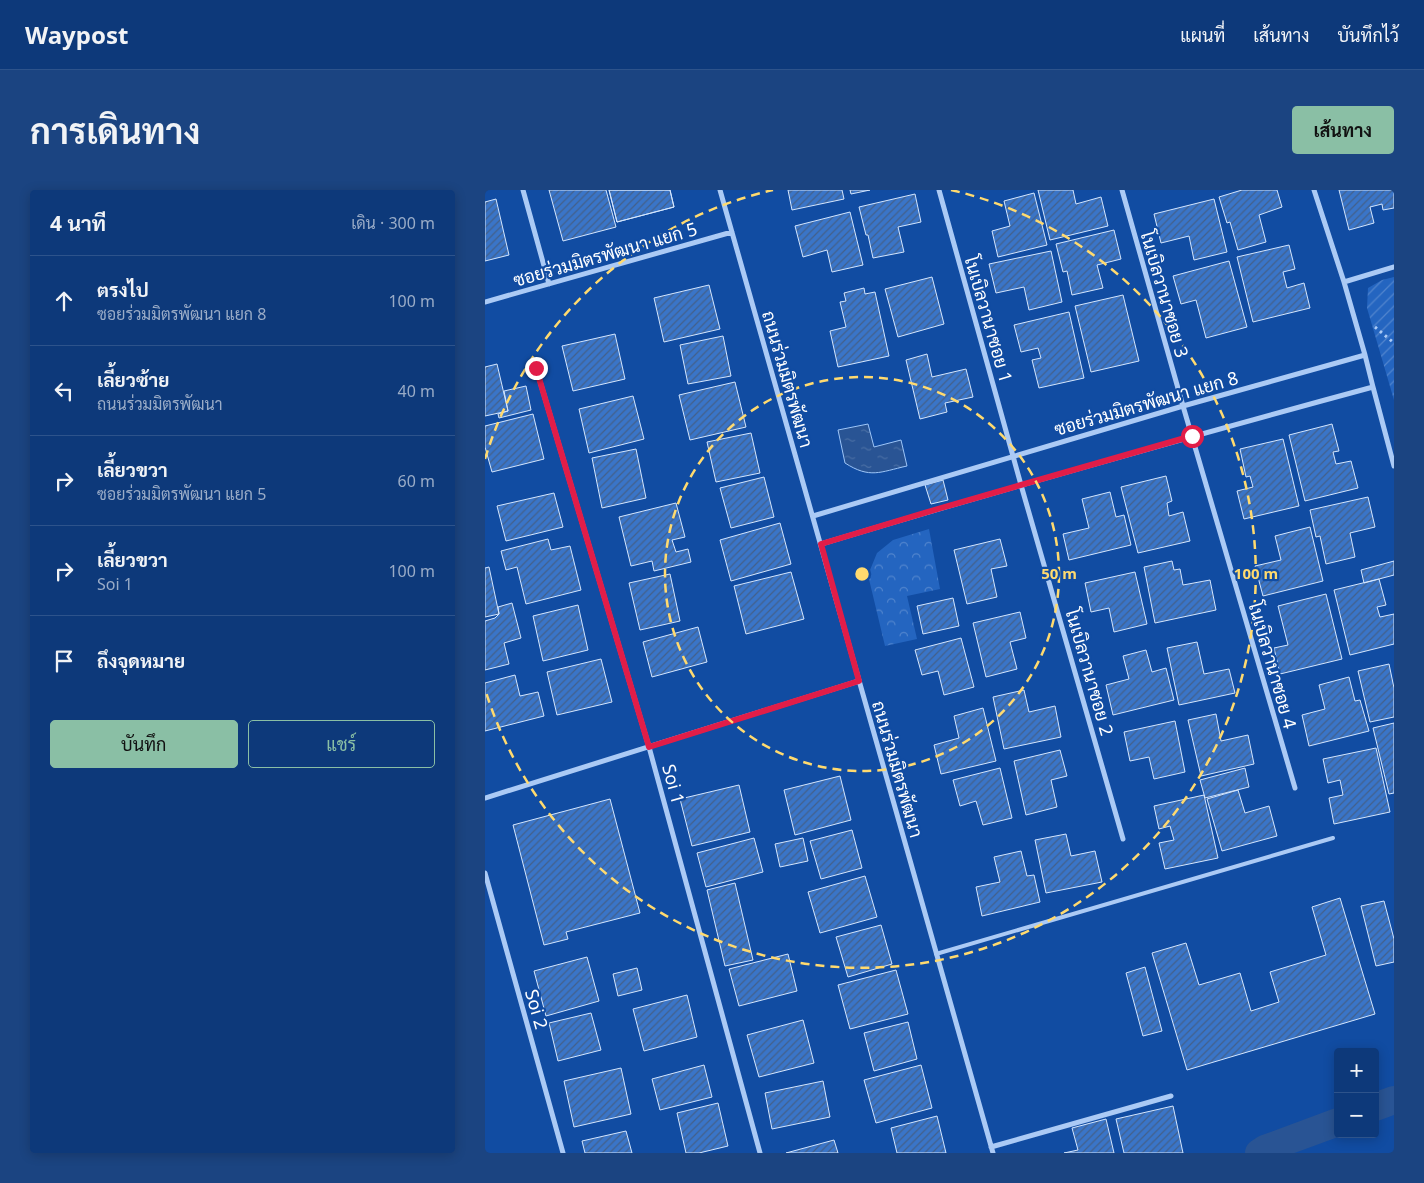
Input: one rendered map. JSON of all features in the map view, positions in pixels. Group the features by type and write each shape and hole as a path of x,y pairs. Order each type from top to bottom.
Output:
{"street":[{"path":"523,190 549,284"},
{"name":"ถนนร่วมมิตรพัฒนา","path":"720,190 993,1153"},
{"name":"โนเบิลวานาซอย 1","path":"939,190 1013,456"},
{"name":"โนเบิลวานาซอย 3","path":"1122,190 1183,406"},
{"path":"1314,190 1344,282 1394,466"},
{"name":"ซอยร่วมมิตรพัฒนา แยก 5","path":"485,302 732,232"},
{"path":"1344,282 1394,267"},
{"name":"ซอยร่วมมิตรพัฒนา แยก 8","path":"813,516 1183,406 1365,355"},
{"name":"Soi 1","path":"536,368 649,747 760,1153"},
{"path":"821,544 1192,436 1373,387"},
{"name":"โนเบิลวานาซอย 4","path":"1183,406 1295,788"},
{"name":"โนเบิลวานาซอย 2","path":"1013,456 1123,839"},
{"path":"485,798 859,681"},
{"name":"Soi 2","path":"485,873 563,1153"},
{"path":"991,1147 1171,1096"}],"lane":[{"path":"936,954 1333,838"}],"green space":[{"path":"1394,277 1394,400 1367,308 1368,288 1382,280"},
{"path":"929,529 940,589 907,596 917,639 885,646 868,575 877,553 893,540"}],"water":[{"path":"868,424 874,447 901,440 907,466 868,473 845,463 838,430"}],"building":[{"path":"549,190 606,190 616,227 563,241"},
{"path":"609,190 670,190 674,207 617,222"},
{"path":"609,190 670,190 674,207 617,222"},
{"path":"788,190 842,190 844,199 792,210"},
{"path":"850,190 870,190 851,194"},
{"path":"1038,190 1073,190 1076,204 1101,197 1108,226 1050,240"},
{"path":"1242,190 1277,190 1282,207 1259,215 1266,242 1238,250 1230,222 1227,223 1219,197"},
{"path":"1339,190 1394,190 1394,208 1383,210 1382,204 1370,207 1374,223 1349,230"},
{"path":"1034,193 1047,245 998,257 992,231 1010,226 1004,201"},
{"path":"915,194 921,222 898,227 904,252 873,258 859,207"},
{"path":"496,199 509,255 485,261 485,202"},
{"path":"1214,199 1227,252 1194,260 1189,236 1161,243 1154,214"},
{"path":"850,212 863,265 832,272 827,250 803,257 795,226"},
{"path":"1114,230 1121,259 1097,265 1103,288 1072,295 1067,271 1063,272 1056,244"},
{"path":"1289,245 1295,269 1283,272 1287,288 1304,283 1310,308 1253,322 1237,257"},
{"path":"1051,251 1062,302 1029,310 1024,287 996,293 989,264"},
{"path":"1229,261 1247,327 1206,338 1196,300 1181,304 1173,276"},
{"path":"932,277 944,324 898,337 885,289"},
{"path":"709,285 720,329 664,342 654,298"},
{"path":"864,288 865,294 875,292 889,356 838,367 830,331 846,327 840,302 846,301 844,293"},
{"path":"1123,295 1139,361 1091,372 1075,306"},
{"path":"1069,312 1084,378 1039,388 1032,360 1041,358 1038,348 1021,352 1014,325"},
{"path":"615,334 625,379 573,391 562,346"},
{"path":"723,336 731,376 688,384 680,345"},
{"path":"927,354 932,377 966,369 973,397 945,403 947,412 920,419 906,360"},
{"path":"497,364 508,411 485,416 485,367"},
{"path":"735,382 746,427 690,440 679,395"},
{"path":"526,386 531,410 499,418 498,414 508,411 504,391"},
{"path":"633,396 644,439 589,453 579,409"},
{"path":"533,414 544,459 492,472 485,447 485,426"},
{"path":"1332,424 1339,451 1333,452 1336,464 1351,461 1358,488 1305,501 1289,435"},
{"path":"751,433 760,473 716,482 707,442"},
{"path":"1283,439 1299,506 1244,519 1237,491 1253,487 1250,476 1246,477 1240,449"},
{"path":"636,449 646,498 602,508 592,458"},
{"path":"1166,476 1172,501 1167,503 1169,516 1183,512 1190,541 1138,553 1121,487"},
{"path":"764,477 774,517 731,528 720,488"},
{"path":"943,480 948,500 931,504 925,485"},
{"path":"1110,492 1116,517 1124,515 1131,545 1069,560 1063,534 1089,528 1082,499"},
{"path":"554,493 563,527 506,541 497,506"},
{"path":"1368,497 1375,527 1350,533 1355,557 1326,564 1320,536 1316,537 1310,510"},
{"path":"676,503 685,537 672,540 676,552 688,549 691,562 654,571 652,561 631,566 619,517"},
{"path":"780,523 791,564 731,581 720,540"},
{"path":"1310,527 1323,581 1263,596 1255,566 1281,560 1275,536"},
{"path":"548,539 551,550 570,546 581,590 526,604 517,567 506,570 501,551"},
{"path":"1000,539 1007,566 991,569 997,597 967,604 954,550"},
{"path":"1172,561 1174,570 1180,569 1183,585 1210,580 1216,610 1155,623 1144,567"},
{"path":"1394,561 1394,575 1364,583 1361,570"},
{"path":"489,567 499,614 485,617 485,568"},
{"path":"791,572 804,619 746,634 734,586"},
{"path":"1135,572 1147,624 1114,632 1109,608 1091,612 1085,583"},
{"path":"670,574 680,621 640,630 629,583"},
{"path":"1379,579 1386,605 1377,607 1380,617 1394,614 1394,644 1350,655 1334,590"},
{"path":"1326,594 1342,659 1280,674 1274,648 1288,645 1278,606"},
{"path":"953,598 959,626 923,634 917,606"},
{"path":"512,603 521,638 504,643 509,664 485,670 485,621 495,618 499,614 498,607"},
{"path":"578,605 588,650 543,661 533,616"},
{"path":"1020,612 1026,638 1010,642 1017,669 986,677 973,623"},
{"path":"698,627 707,662 652,677 643,642"},
{"path":"961,638 974,687 944,695 938,671 922,675 915,650"},
{"path":"1197,642 1204,674 1229,669 1235,693 1179,705 1167,648"},
{"path":"1146,650 1152,672 1166,668 1174,700 1113,715 1106,685 1129,679 1123,656"},
{"path":"601,659 612,702 557,715 547,672"},
{"path":"1389,664 1394,688 1394,717 1370,722 1358,671"},
{"path":"515,675 520,696 538,692 544,716 485,731 485,683"},
{"path":"1349,677 1355,701 1360,700 1369,731 1309,746 1302,715 1325,709 1319,685"},
{"path":"1024,690 1029,712 1055,706 1061,737 1004,749 993,697"},
{"path":"983,708 996,761 941,774 934,745 959,738 954,716"},
{"path":"1216,714 1221,741 1248,735 1254,764 1201,776 1188,720"},
{"path":"1175,721 1185,772 1154,779 1149,757 1130,761 1124,732"},
{"path":"1394,723 1394,793 1389,794 1373,728"},
{"path":"1376,748 1390,812 1334,824 1329,798 1343,795 1340,780 1328,783 1323,759"},
{"path":"1060,750 1067,776 1051,780 1057,807 1026,815 1014,761"},
{"path":"1000,768 1012,818 983,825 976,801 960,806 953,780"},
{"path":"1245,768 1249,787 1205,798 1200,780"},
{"path":"840,776 851,820 795,835 784,790"},
{"path":"739,785 750,832 692,846 680,799"},
{"path":"1238,790 1245,813 1269,806 1277,836 1222,851 1207,799"},
{"path":"1204,795 1218,858 1165,869 1159,843 1174,840 1170,826 1159,829 1154,806"},
{"path":"610,799 640,913 566,932 568,939 544,945 513,825"},
{"path":"852,830 862,868 821,879 810,841"},
{"path":"1066,834 1071,856 1095,851 1102,882 1046,893 1035,840"},
{"path":"754,838 763,872 706,887 697,853"},
{"path":"803,838 808,861 780,867 775,844"},
{"path":"1021,851 1027,876 1034,875 1040,902 982,916 976,887 1000,882 994,857"},
{"path":"865,876 877,917 820,933 808,892"},
{"path":"735,883 753,960 725,966 707,890"},
{"path":"1340,898 1375,1014 1187,1070 1152,953 1186,943 1199,985 1240,973 1251,1011 1279,1002 1270,972 1326,955 1312,907"},
{"path":"1384,901 1394,939 1394,962 1376,966 1361,906"},
{"path":"881,925 892,964 848,977 836,937"},
{"path":"788,954 797,991 739,1006 729,969"},
{"path":"587,957 599,1001 546,1016 534,971"},
{"path":"1145,967 1162,1031 1143,1036 1126,973"},
{"path":"637,968 642,990 618,996 613,974"},
{"path":"896,970 908,1014 850,1029 838,985"},
{"path":"687,995 697,1037 644,1051 633,1009"},
{"path":"591,1013 601,1050 558,1061 549,1023"},
{"path":"803,1020 814,1063 759,1077 747,1035"},
{"path":"908,1022 917,1059 874,1071 864,1033"},
{"path":"704,1065 712,1097 660,1110 652,1079"},
{"path":"921,1065 932,1108 876,1123 864,1080"},
{"path":"621,1068 631,1114 574,1127 564,1081"},
{"path":"823,1081 830,1117 772,1129 765,1093"},
{"path":"718,1103 728,1146 699,1153 686,1153 677,1113"},
{"path":"1173,1106 1183,1153 1124,1153 1116,1119"},
{"path":"937,1116 946,1153 897,1153 891,1128"},
{"path":"1106,1119 1114,1153 1064,1153 1078,1150 1072,1128"},
{"path":"626,1131 632,1153 585,1153 582,1141"},
{"path":"834,1140 838,1153 786,1153"}],"waterway":[{"path":"1379,1106 1394,1100"},
{"path":"1259,1153 1265,1149 1334,1123"}],"route":[{"path":"536,368 649,747 859,681 821,544 1192,436"}]}
